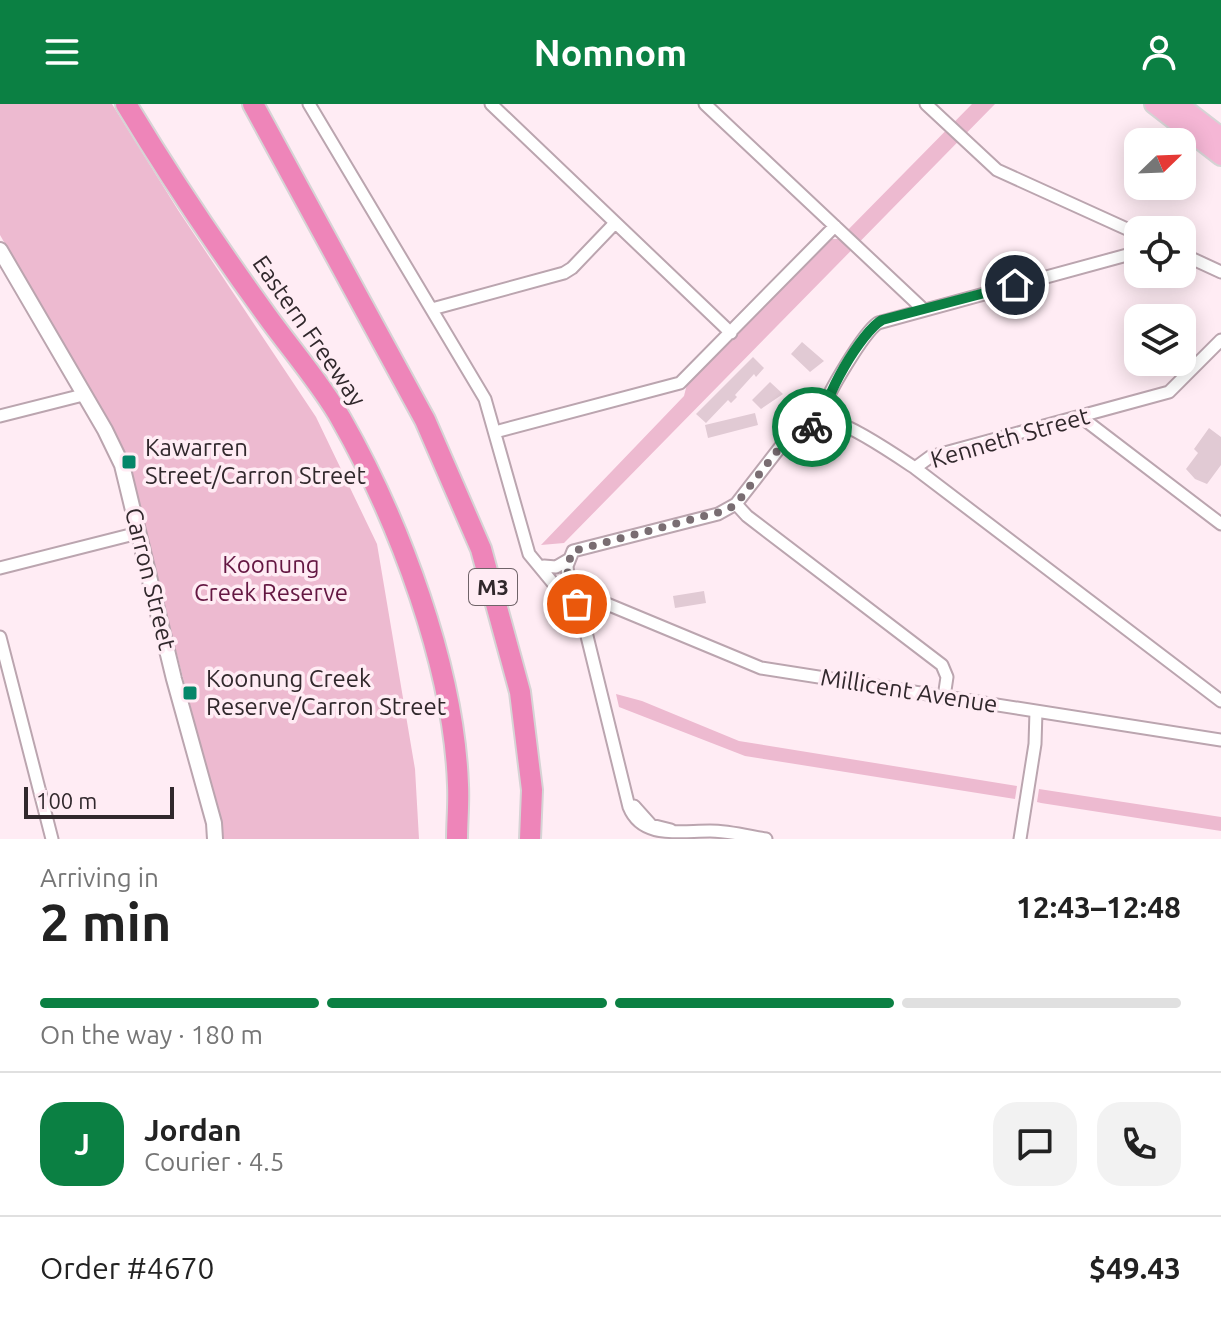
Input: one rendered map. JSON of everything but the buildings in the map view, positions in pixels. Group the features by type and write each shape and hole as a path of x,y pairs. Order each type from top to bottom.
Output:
{"highway":[{"name":"Eastern Freeway","path":"126,104 196,215 340,417 371,478 413,577 441,670 458,784 457,839"},
{"name":"Eastern Freeway","path":"253,104 425,420 481,549 520,692 532,790 530,839"}],"main road":[{"path":"1154,104 1221,156"},
{"path":"1178,104 1221,137"}],"street":[{"path":"309,104 485,399 532,560 574,594"},
{"path":"491,104 731,333"},
{"path":"705,104 924,310"},
{"path":"926,104 997,170 1124,228"},
{"path":"432,309 564,273 615,223"},
{"path":"495,432 676,385 835,226"},
{"name":"Carron Street","path":"0,250 122,465 214,823 215,839"},
{"path":"544,566 556,567 568,560 573,551 718,514 736,504 788,437 824,423 825,405 868,331 882,320 1124,256"},
{"path":"1196,260 1221,272"},
{"name":"Kenneth Street","path":"824,423 836,423 848,428 915,468 930,457 1169,392 1220,343"},
{"path":"0,416 83,395"},
{"path":"1081,417 1221,524"},
{"path":"915,468 1221,701"},
{"path":"736,504 747,516 942,665 947,677 944,697"},
{"path":"0,568 138,533"},
{"path":"526,543 544,566 574,594 585,616 586,632"},
{"path":"574,594 573,563 591,548"},
{"path":"568,560 574,594 627,791 648,832 717,831 766,839"},
{"name":"Millicent Avenue","path":"574,594 605,603 761,668 1221,740"},
{"path":"585,616 605,603"},
{"path":"0,637 52,839"},
{"path":"1020,839 1040,712"}],"green space":[{"name":"Koonung Creek Reserve","path":"0,104 112,104 178,210 316,417 377,544 415,769 419,839 222,839 222,828 125,454 0,235"},
{"path":"972,104 995,104 564,543 541,545 684,396 687,384 824,244 831,239 839,239"},
{"path":"616,694 642,701 739,741 1017,786 1015,799 745,756 619,707"},
{"path":"1039,789 1221,817 1221,831 1041,803 1037,802"}],"way so far":[{"path":"577,604 582,600 582,592 578,586 569,585 567,566 573,551 727,510 736,504 788,437 812,427"}],"place":[{"name":"Kawarren Street/Carron Street","path":"129,462"},
{"name":"Koonung Creek Reserve/Carron Street","path":"190,693"}],"route":[{"path":"812,427 824,423 825,405 873,325 1015,285"}]}
